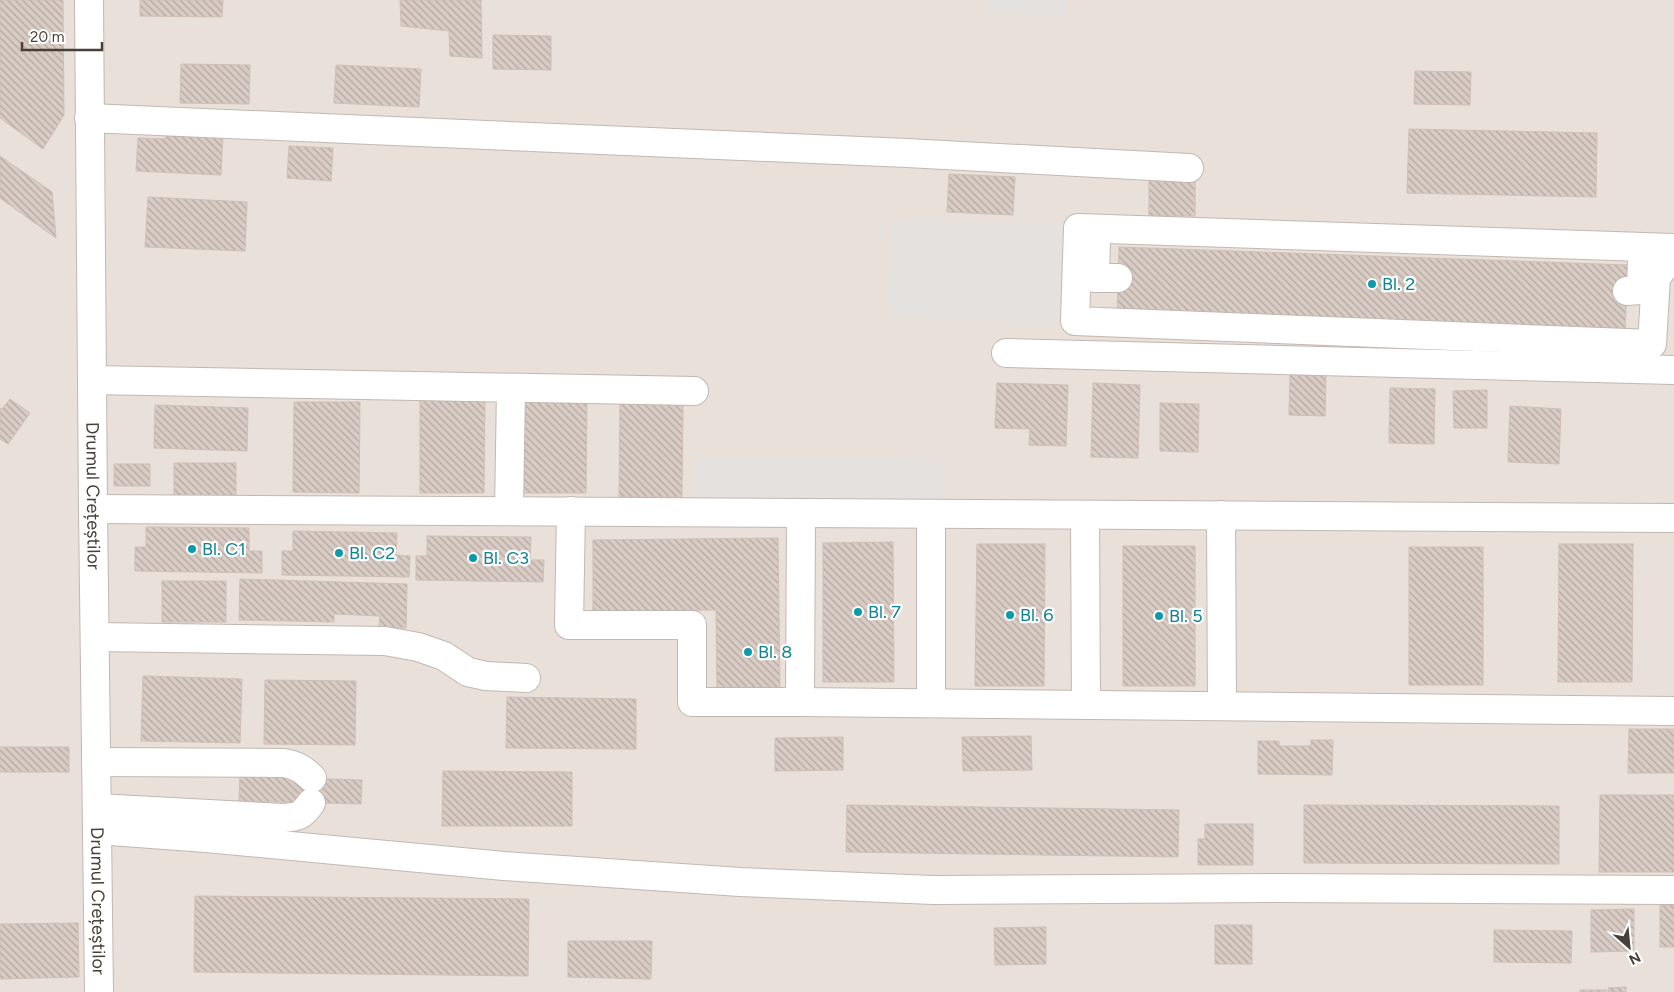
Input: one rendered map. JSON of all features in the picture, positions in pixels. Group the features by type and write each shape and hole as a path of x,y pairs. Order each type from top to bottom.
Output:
{"street":[{"name":"Drumul Crețeștilor","path":"90,0 89,118 99,992"},
{"path":"89,118 897,152 1189,168"},
{"path":"1674,248 1078,228 1075,322 1652,344 1656,278 1674,253"},
{"path":"1097,229 1095,278 1118,278"},
{"path":"1627,291 1641,290 1642,247"},
{"path":"1006,353 1674,370"},
{"path":"92,380 694,391"},
{"path":"509,511 511,388"},
{"path":"93,509 1674,518"},
{"path":"571,511 569,624 692,625 692,702 1674,711"},
{"path":"800,702 801,513"},
{"path":"931,514 931,703"},
{"path":"1085,514 1086,705"},
{"path":"1221,515 1222,706"},
{"path":"95,637 385,641 418,646 444,656 468,672 486,676 526,678"},
{"path":"96,762 284,763 295,765 305,770 311,791 304,813 295,817 97,819"},
{"path":"97,819 206,838 504,866 749,883 934,890 1286,888 1674,890"}],"shaded area":[{"path":"0,0 1674,0 1674,992 0,992"},
{"path":"983,0 1067,0 1066,15 982,13"},
{"path":"891,220 1062,225 1059,322 887,317"},
{"path":"695,455 943,457 942,514 694,512"}],"building":[{"path":"0,0 63,0 64,115 43,149 0,118"},
{"path":"140,0 223,0 222,17 140,16"},
{"path":"400,0 481,0 482,58 450,56 449,31 401,26"},
{"path":"493,35 551,36 551,70 493,69"},
{"path":"181,64 250,65 249,104 180,103"},
{"path":"336,65 421,69 419,107 334,103"},
{"path":"1415,71 1471,72 1470,105 1414,104"},
{"path":"1409,129 1597,133 1596,197 1407,193"},
{"path":"166,133 223,135 221,175 136,171 138,138 166,139"},
{"path":"289,146 333,148 331,181 287,178"},
{"path":"0,156 52,192 56,238 0,198"},
{"path":"949,174 1015,177 1013,215 947,212"},
{"path":"1149,179 1195,179 1195,216 1149,216"},
{"path":"148,197 247,202 245,251 145,247"},
{"name":"Bl. 2","path":"1119,247 1628,265 1625,332 1117,315"},
{"path":"1290,375 1326,375 1325,416 1289,415"},
{"path":"997,383 1068,385 1066,446 1029,445 1030,429 995,428"},
{"path":"1093,383 1140,385 1138,458 1091,457"},
{"path":"1390,388 1435,389 1434,444 1389,443"},
{"path":"1487,390 1487,428 1454,428 1453,391"},
{"path":"420,396 485,396 484,493 420,493"},
{"path":"522,396 587,397 586,493 521,493"},
{"path":"10,399 30,413 8,444 0,439 0,408 2,409"},
{"path":"620,400 683,401 682,497 619,497"},
{"path":"294,402 360,402 359,493 293,492"},
{"path":"1160,403 1199,404 1198,452 1160,451"},
{"path":"155,405 248,408 247,451 154,448"},
{"path":"1510,406 1561,409 1559,464 1508,462"},
{"path":"174,463 236,463 236,506 174,506"},
{"path":"114,464 150,464 150,486 114,486"},
{"name":"Bl. C1","path":"146,527 249,528 249,551 262,551 262,573 135,571 135,547 146,547"},
{"name":"Bl. C2","path":"293,531 397,533 396,555 410,556 409,577 282,575 282,551 293,551"},
{"name":"Bl. C3","path":"427,536 531,537 530,560 544,560 543,582 416,580 416,556 427,556"},
{"name":"Bl. 8","path":"778,538 780,693 717,694 716,610 593,611 593,540"},
{"name":"Bl. 7","path":"893,542 894,682 823,682 823,543"},
{"name":"Bl. 6","path":"977,544 1045,544 1044,686 975,686"},
{"path":"1559,544 1633,544 1632,682 1558,682"},
{"name":"Bl. 5","path":"1123,546 1195,546 1195,686 1123,686"},
{"path":"1409,547 1483,547 1483,685 1409,685"},
{"path":"240,579 407,584 406,628 379,627 380,616 334,614 334,622 239,620"},
{"path":"162,581 226,581 226,622 162,622"},
{"path":"143,676 242,679 240,743 141,741"},
{"path":"265,680 356,681 355,745 264,744"},
{"path":"507,697 636,699 636,749 506,748"},
{"path":"1629,729 1674,729 1674,773 1628,773"},
{"path":"1031,736 1032,770 963,771 962,737"},
{"path":"843,737 843,770 775,771 775,738"},
{"path":"1311,740 1333,740 1332,775 1258,774 1258,741 1279,741 1279,746 1311,746"},
{"path":"0,747 69,747 69,772 0,772"},
{"path":"443,771 572,772 572,826 442,826"},
{"path":"240,776 362,780 361,804 239,801"},
{"path":"1600,795 1674,795 1674,872 1599,872"},
{"path":"847,805 1179,810 1178,857 846,852"},
{"path":"1304,805 1559,806 1559,864 1304,863"},
{"path":"1205,824 1253,824 1253,865 1198,865 1198,839 1205,839"},
{"path":"195,896 529,899 528,976 194,972"},
{"path":"1660,905 1674,905 1674,947 1660,947"},
{"path":"1634,909 1634,951 1591,952 1591,910"},
{"path":"78,923 79,977 0,979 0,924"},
{"path":"1215,925 1252,925 1252,964 1215,964"},
{"path":"1046,927 1046,964 995,965 994,928"},
{"path":"1494,930 1572,931 1571,963 1494,962"},
{"path":"568,941 652,941 651,979 568,977"},
{"path":"1626,987 1626,992 1608,992 1608,988"},
{"path":"1580,990 1606,990 1606,992 1580,992"}],"place":[{"name":"Bl. 2","path":"1372,284"},
{"name":"Bl. C1","path":"192,549"},
{"name":"Bl. C2","path":"339,553"},
{"name":"Bl. C3","path":"473,558"},
{"name":"Bl. 7","path":"858,612"},
{"name":"Bl. 6","path":"1010,615"},
{"name":"Bl. 5","path":"1159,616"},
{"name":"Bl. 8","path":"748,652"}]}
